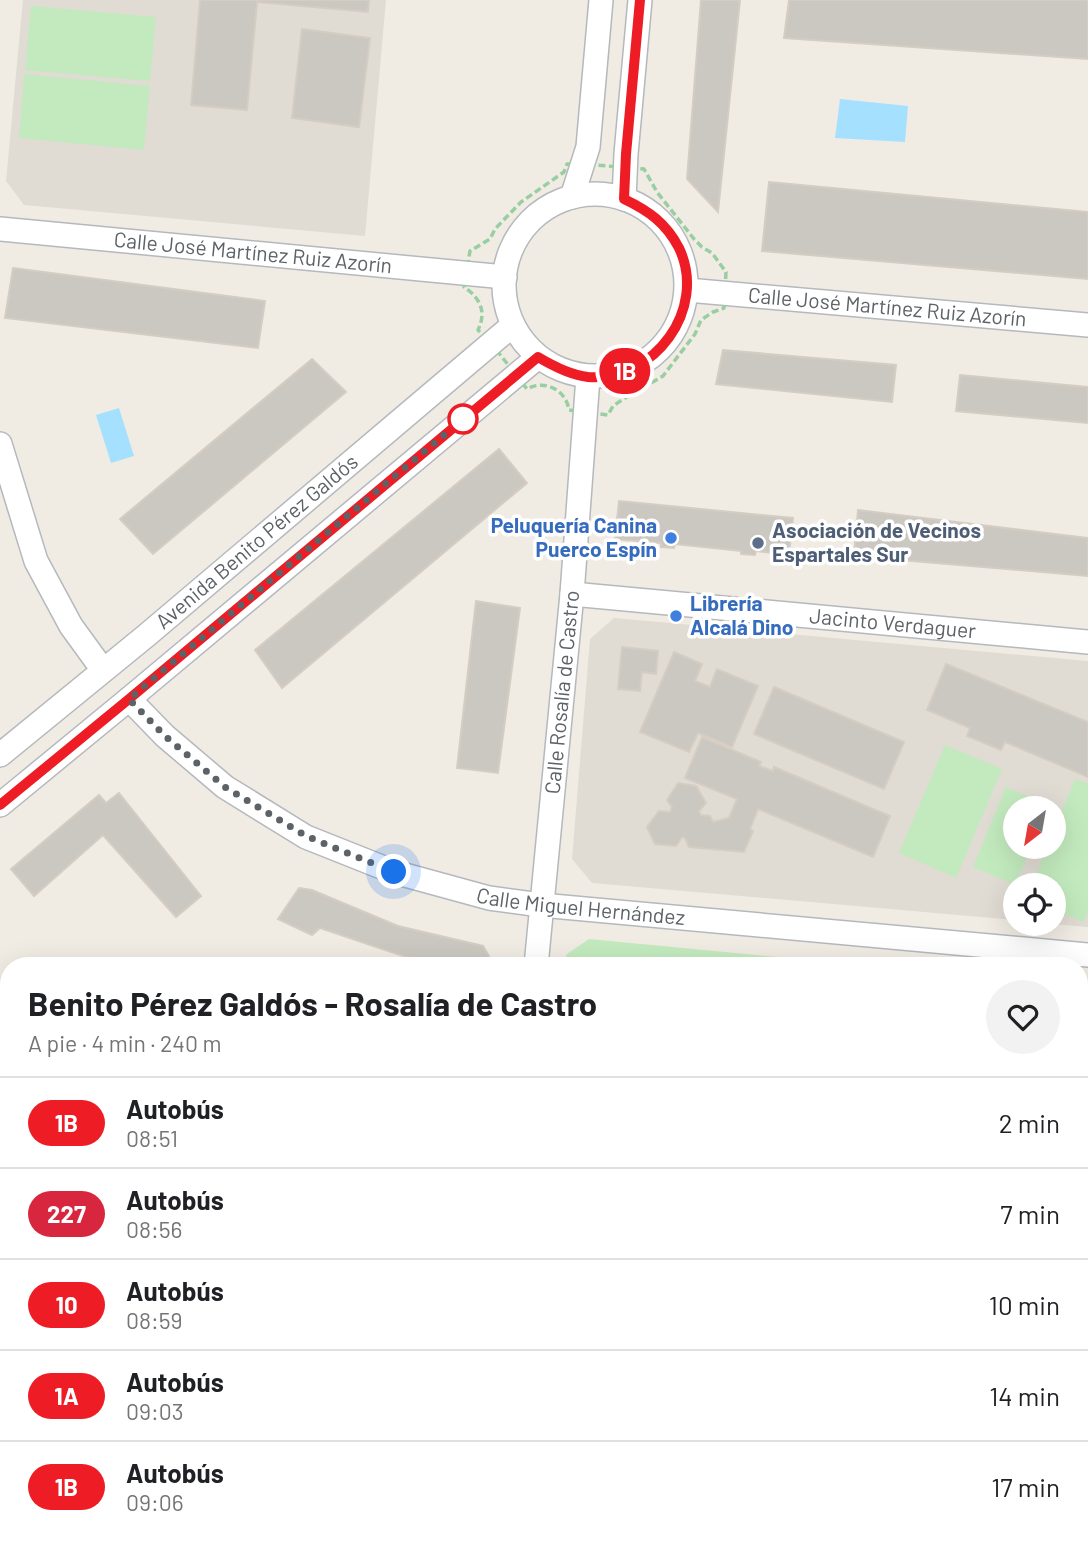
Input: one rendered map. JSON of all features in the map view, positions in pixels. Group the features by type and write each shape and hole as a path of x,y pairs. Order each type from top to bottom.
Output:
{"street":[{"path":"572,197 588,147 601,0"},
{"path":"624,199 640,0"},
{"path":"599,194 624,199 646,210 662,224 679,249 687,290 679,322 665,345 642,364 616,375 588,377 558,369 538,357 513,325 503,287 506,263 515,241 529,222 550,205 572,197 599,194"},
{"name":"Calle José Martínez Ruiz Azorín","path":"0,229 505,277"},
{"name":"Calle José Martínez Ruiz Azorín","path":"687,290 1088,325"},
{"name":"Avenida Benito Pérez Galdós","path":"0,755 513,325"},
{"name":"Avenida Benito Pérez Galdós","path":"0,805 538,357"},
{"name":"Calle Rosalía de Castro","path":"537,957 572,594 588,377"},
{"path":"0,444 36,561 71,626 103,670"},
{"name":"Jacinto Verdaguer","path":"572,594 1088,642"},
{"name":"Calle Miguel Hernández","path":"129,699 165,736 225,787 306,836 394,872 489,898 1088,955"}],"path":[{"path":"566,164 626,166 644,169 657,192 694,239 712,253 726,272 724,308 701,320 695,334 663,376 613,406 608,415 569,410 563,394 547,385 541,384 527,389 478,330 482,311 479,300 464,287 470,251 490,239 495,229 521,202 564,172 566,164"}],"shaded area":[{"path":"23,0 386,0 365,236 24,205 6,181"},
{"path":"614,618 1088,661 1088,927 1066,925 1066,873 1003,873 1003,919 592,883 572,859 590,639"}],"green space":[{"path":"31,6 156,17 150,81 25,70"},
{"path":"24,74 150,86 144,150 19,138"},
{"path":"945,745 1002,769 956,878 899,853"},
{"path":"1075,779 1088,784 1088,911 1084,922 1066,915 1066,873 1037,873 1042,859 1066,859 1066,801"},
{"path":"1006,787 1027,796 1003,796 1003,859 1026,859 1020,873 1003,873 1003,880 973,867"},
{"path":"589,939 776,957 566,957"}],"water":[{"path":"840,99 908,106 905,142 835,138"},
{"path":"119,408 134,456 111,463 96,415"}],"building":[{"path":"200,0 369,0 368,12 257,2 247,110 191,105"},
{"path":"701,0 740,0 718,212 687,179"},
{"path":"789,0 1088,0 1088,59 784,38"},
{"path":"302,29 370,38 359,127 292,118"},
{"path":"769,182 1088,212 1088,279 762,251"},
{"path":"13,268 265,301 258,348 5,318"},
{"path":"723,350 896,365 892,402 716,384"},
{"path":"312,359 346,392 153,554 120,519"},
{"path":"960,375 1088,387 1088,423 956,411"},
{"path":"499,449 527,483 282,688 255,650"},
{"path":"619,501 793,518 789,555 756,551 755,555 741,554 741,551 675,544 674,548 661,547 661,543 615,539"},
{"path":"858,510 1088,538 1088,576 854,556"},
{"path":"476,601 520,608 498,773 457,768"},
{"path":"622,647 658,651 656,674 642,672 640,691 618,689"},
{"path":"674,652 702,664 695,681 710,687 717,669 758,686 732,747 698,733 689,752 640,732"},
{"path":"946,664 1088,722 1088,777 1005,742 1001,750 967,736 970,728 927,710"},
{"path":"774,687 904,742 884,789 754,734"},
{"path":"702,737 761,762 759,766 773,771 774,767 890,816 873,857 758,809 744,852 689,847 682,837 676,846 655,844 647,827 659,811 670,812 672,807 667,800 678,783 696,786 706,803 699,811 701,815 710,816 713,822 729,818 737,799 685,778"},
{"path":"119,793 201,896 176,917 103,835 34,896 11,869 99,795 106,803"},
{"path":"299,888 312,890 398,926 483,946 489,957 406,957 320,928 312,935 278,919"}],"bus line":[{"name":"1B","path":"0,805 538,357 558,369 588,377 616,375 642,364 665,345 679,322 687,290 685,269 679,249 662,224 646,210 624,199 640,0"}],"place":[{"name":"Peluquería Canina Puerco Espín","path":"671,538"},
{"name":"Asociación de Vecinos Espartales Sur","path":"758,543"},
{"name":"Librería Alcalá Dino","path":"676,616"}],"route":[{"path":"394,872 306,836 225,787 165,736 129,699 463,419"}]}
